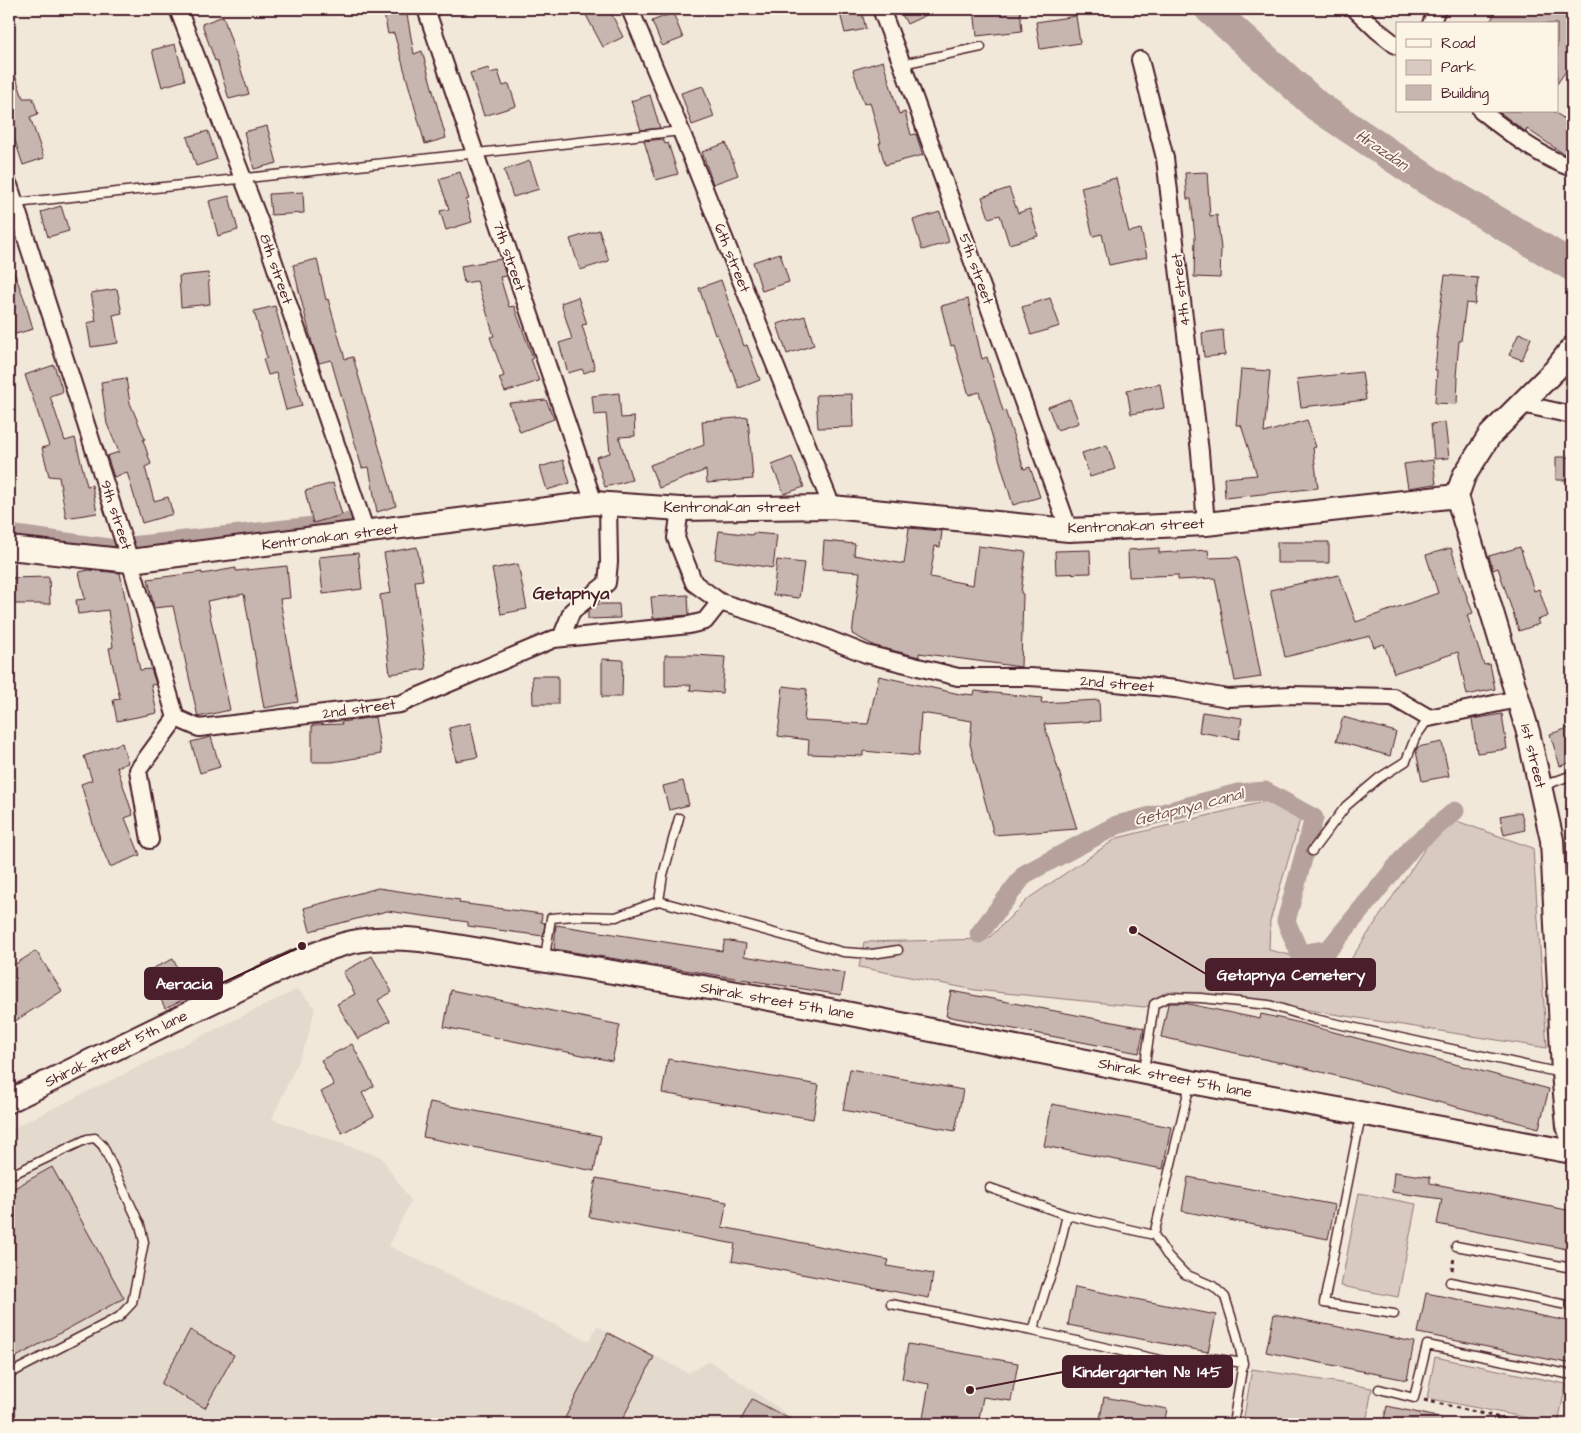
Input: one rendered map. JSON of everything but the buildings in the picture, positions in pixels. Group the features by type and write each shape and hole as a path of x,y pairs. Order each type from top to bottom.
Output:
{"main road":[{"path":"1457,496 1464,476 1490,435 1555,370 1572,348"},
{"name":"Kentronakan street","path":"9,548 130,561 601,503 680,509 832,507 1069,530 1206,524 1457,496"},
{"name":"1st street","path":"1457,496 1528,732 1552,840 1562,1073 1568,1126 1572,1138"},
{"name":"Shirak street 5th lane","path":"9,1101 180,1017 311,956 344,944 395,938 449,945 715,989 841,1012 1191,1082 1572,1152"}],"street":[{"name":"8th street","path":"178,9 265,236 366,532"},
{"name":"7th street","path":"426,9 474,154 601,503"},
{"name":"6th street","path":"630,9 832,507"},
{"name":"5th street","path":"881,9 1069,530"},
{"path":"1355,9 1396,45"},
{"path":"1432,22 1437,9"},
{"name":"4th street","path":"1140,60 1165,158 1200,452 1206,524"},
{"path":"1482,112 1554,162 1572,168"},
{"name":"9th street","path":"9,185 130,561 176,718"},
{"path":"1522,404 1572,415"},
{"path":"561,638 572,611 607,583 609,562 601,503"},
{"name":"2nd street","path":"680,509 676,538 694,583 720,602 793,625 866,654 958,677 1029,677 1095,681 1176,689 1228,698 1291,694 1393,697 1428,718"},
{"name":"2nd street","path":"176,718 199,728 400,704 554,639 689,625 705,621 720,602"},
{"path":"1428,718 1517,699"},
{"path":"150,840 138,770 176,718"}],"lane":[{"path":"902,64 981,47"},
{"path":"16,203 681,131"},
{"path":"1312,851 1346,806 1378,778 1406,761 1415,738 1428,718"},
{"path":"1541,787 1572,774"},
{"path":"659,901 663,875 679,818"},
{"path":"544,962 551,918 574,916 616,917 659,901 843,952 872,954 898,950"},
{"path":"1144,1072 1154,1004 1169,997 1269,1004 1315,1019 1562,1073"},
{"path":"1191,1082 1154,1234 1167,1255 1185,1274 1213,1286 1225,1297 1244,1363 1233,1424"},
{"path":"1362,1114 1324,1303 1394,1314"},
{"path":"9,1176 87,1139 95,1138 103,1146 112,1164 140,1225 144,1242 132,1303 119,1317 9,1374"},
{"path":"990,1188 1067,1215 1154,1234"},
{"path":"1033,1331 1047,1285 1056,1265 1067,1215"},
{"path":"1456,1246 1572,1268"},
{"path":"1450,1282 1572,1306"},
{"path":"891,1304 1033,1331 1191,1366 1211,1358 1244,1363"},
{"path":"1378,1389 1414,1398 1427,1345 1572,1375"}],"path":[{"path":"1450,1282 1456,1246"},
{"path":"1414,1398 1526,1424"}],"shaded area":[{"path":"298,989 315,1008 307,1041 272,1119 381,1157 411,1201 389,1246 589,1341 597,1326 688,1373 710,1361 801,1424 9,1424 9,1130"}],"green space":[{"path":"1271,800 1300,820 1270,921 1269,950 1345,968 1440,826 1451,819 1533,848 1547,1048 1197,994 1144,1007 975,990 859,967 864,942 988,939 1029,898 1117,838"},
{"path":"1359,1193 1416,1204 1398,1297 1341,1286"},
{"path":"1435,1357 1566,1384 1558,1424 1427,1398"},
{"path":"1252,1369 1372,1388 1366,1424 1289,1424 1244,1417"}],"waterway":[{"name":"Hrazdan","path":"1210,9 1317,106 1429,181 1572,266"},
{"path":"130,546 350,522"},
{"path":"9,534 109,548"},
{"name":"Getapnya canal","path":"979,934 1025,874 1117,825 1238,793 1265,791 1314,818 1286,921 1300,954 1329,949 1413,846 1455,811"}],"place":[{"name":"Getapnya Cemetery","path":"1133,930"},
{"name":"Aeracia","path":"302,946"},
{"name":"Kindergarten № 145","path":"970,1390"}],"district":[{"name":"Getapnya","path":"571,593"}]}
